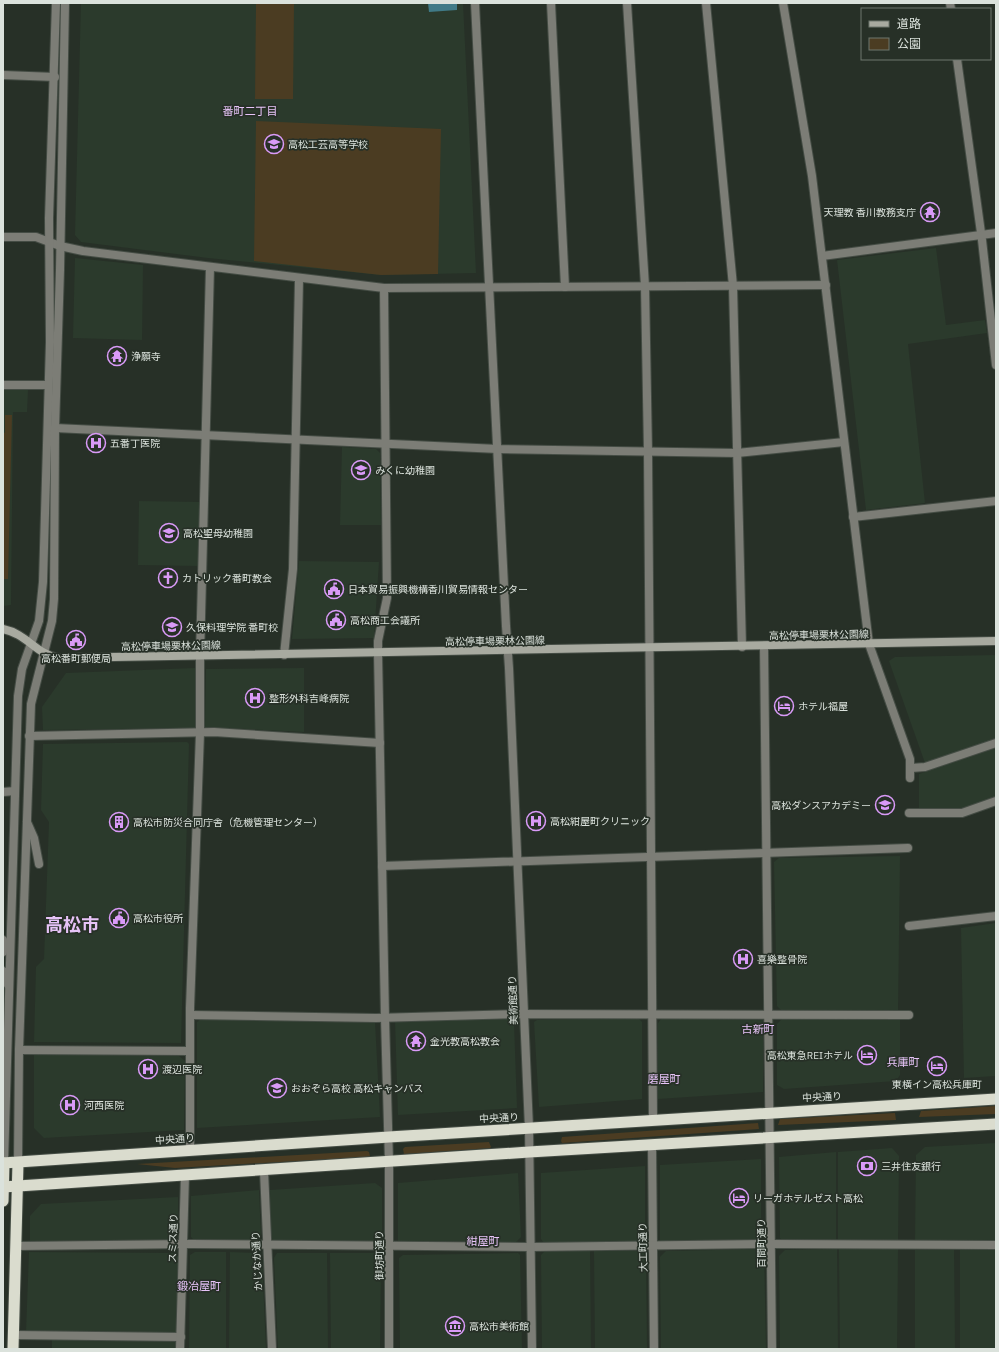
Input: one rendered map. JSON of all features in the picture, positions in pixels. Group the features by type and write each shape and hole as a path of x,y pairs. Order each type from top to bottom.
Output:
{"highway":[{"name":"中央通り","path":"4,1164 389,1136 996,1099"},
{"path":"3,1187 264,1171 529,1152 996,1124"},
{"path":"13,1349 18,1163"},
{"path":"3,1201 4,1164"}],"main road":[{"path":"3,629 23,636 43,654"},
{"name":"高松停車場栗林公園線","path":"43,654 58,658 742,647 996,641"}],"street":[{"path":"4,1164 8,985 18,696 22,669 32,643 38,621 43,582 50,342 50,241 56,3"},
{"path":"18,1163 19,1050 31,704 52,621 54,599 55,428 65,3"},
{"name":"美術館通り","path":"475,3 498,449 529,1128 532,1349"},
{"path":"551,3 565,287"},
{"path":"627,3 645,286 650,648 650,858 653,1119"},
{"path":"706,3 733,286 742,647"},
{"path":"783,3 812,176 869,644 910,759 910,778"},
{"path":"957,60 981,235 996,365"},
{"path":"3,75 55,76"},
{"path":"822,256 996,233"},
{"path":"3,237 36,237 60,246 83,251 299,279 384,288 826,285"},
{"path":"190,1150 190,1015 200,733 200,656 210,267"},
{"path":"284,654 293,569 299,279"},
{"name":"御坊町通り","path":"384,288 387,598 378,641 378,653 385,1018 389,1136 389,1349"},
{"path":"3,385 48,385"},
{"path":"55,428 498,449 648,452 737,453 844,442"},
{"path":"853,517 996,501"},
{"name":"百間町通り","path":"764,646 772,1349"},
{"path":"29,736 214,732 380,743"},
{"path":"911,768 925,767 996,743"},
{"path":"3,792 15,791"},
{"path":"909,813 962,813 996,801"},
{"path":"27,822 34,838 39,864"},
{"path":"382,866 908,848"},
{"path":"909,926 996,916"},
{"path":"3,940 3,952"},
{"path":"3,971 3,978 8,985"},
{"path":"190,1015 385,1018 524,1014 909,1015"},
{"path":"19,1050 190,1051"},
{"name":"大工町通り","path":"652,1145 654,1349"},
{"name":"かじなか通り","path":"264,1171 266,1246 272,1349"},
{"name":"スミス通り","path":"180,1349 185,1175"},
{"path":"16,1246 183,1245 530,1247 770,1244 996,1246"},
{"path":"13,1335 181,1336"}],"shaded area":[{"name":"高松工芸高等学校","path":"81,3 463,3 476,273 381,275 208,258 81,242 75,235"},
{"path":"936,248 946,325 985,320 987,333 908,344 925,503 866,510 837,260"},
{"path":"75,258 143,265 142,340 73,338"},
{"path":"3,390 28,390 27,412 13,412 11,605 3,606"},
{"name":"みくに幼稚園","path":"342,447 376,449 380,453 381,525 340,525"},
{"name":"高松聖母幼稚園","path":"139,501 200,502 198,566 138,565"},
{"path":"299,561 379,562 374,638 292,639"},
{"path":"996,655 996,739 925,763 889,661 895,657"},
{"path":"195,668 196,728 43,730 42,707 66,673"},
{"name":"整形外科吉峰病院","path":"304,668 304,732 205,727 206,669"},
{"path":"187,742 189,744 181,1043 34,1042 36,967 44,959 49,822 41,810 43,744"},
{"path":"996,748 996,798 961,810 919,810 919,774"},
{"path":"900,856 898,1010 781,1010 777,1006 774,862 779,858"},
{"path":"996,923 996,1076 964,1078 961,928"},
{"path":"638,1018 642,1022 642,1099 539,1107 534,1022 537,1020"},
{"path":"662,1018 763,1020 763,1092 658,1099 658,1023"},
{"path":"201,1019 375,1022 380,1117 197,1128 197,1022"},
{"path":"509,1019 514,1023 517,1108 398,1115 395,1020"},
{"path":"782,1019 900,1019 900,1075 896,1081 784,1089 777,1085 777,1024"},
{"path":"34,1054 179,1056 185,1061 184,1130 44,1138 34,1128"},
{"path":"996,1143 996,1242 915,1243 916,1155 925,1147"},
{"path":"892,1148 899,1156 898,1240 838,1240 838,1152"},
{"path":"836,1152 836,1240 783,1241 780,1238 779,1157"},
{"path":"761,1159 761,1240 663,1244 660,1240 660,1165"},
{"path":"645,1166 645,1239 640,1243 544,1243 541,1239 541,1173"},
{"path":"518,1173 521,1237 516,1242 398,1241 398,1183"},
{"path":"375,1183 382,1188 382,1242 276,1242 271,1238 270,1190"},
{"path":"259,1190 261,1237 258,1240 195,1241 191,1237 191,1196"},
{"path":"178,1197 178,1236 174,1240 30,1241 30,1216 41,1204"},
{"path":"764,1249 766,1349 661,1349 660,1257 666,1251"},
{"path":"837,1249 838,1349 780,1349 779,1256 785,1250"},
{"path":"839,1249 898,1249 897,1349 840,1349"},
{"path":"996,1249 996,1349 960,1349 960,1250"},
{"path":"546,1250 590,1250 591,1349 542,1349 541,1255"},
{"path":"915,1250 954,1250 955,1349 915,1349"},
{"path":"594,1251 642,1251 646,1255 647,1349 595,1349"},
{"path":"29,1252 175,1253 179,1258 178,1330 173,1334 26,1332"},
{"path":"195,1252 226,1252 226,1349 189,1349 190,1255"},
{"path":"230,1252 258,1253 262,1257 266,1349 229,1349"},
{"path":"277,1253 327,1253 328,1349 278,1349 274,1258"},
{"path":"330,1253 377,1253 381,1257 380,1349 331,1349"},
{"name":"高松市美術館","path":"518,1253 520,1255 522,1349 400,1349 399,1258 403,1255"},
{"path":"52,1339 173,1340 177,1344 177,1349 52,1349"}],"green space":[{"path":"256,3 294,3 293,99 255,99"},
{"path":"256,121 441,129 438,274 381,275 254,261"},
{"path":"5,415 12,415 8,579 3,579 3,432 5,433"},
{"path":"996,1106 996,1114 919,1117 921,1111"},
{"path":"895,1113 896,1120 778,1125 780,1119"},
{"path":"758,1123 759,1129 562,1143 561,1141 562,1137"},
{"path":"489,1142 490,1148 404,1154 403,1149 405,1147"},
{"path":"369,1152 370,1156 367,1157 175,1168 137,1164"}],"water":[{"path":"428,3 457,3 457,10 429,12"}],"place":[{"name":"高松工芸高等学校","path":"274,144"},
{"name":"天理教 香川教務支庁","path":"930,212"},
{"name":"浄願寺","path":"117,356"},
{"name":"五番丁医院","path":"96,443"},
{"name":"みくに幼稚園","path":"361,470"},
{"name":"高松聖母幼稚園","path":"169,533"},
{"name":"カトリック番町教会","path":"168,578"},
{"name":"日本貿易振興機構香川貿易情報センター","path":"334,589"},
{"name":"高松商工会議所","path":"336,620"},
{"name":"久保料理学院 番町校","path":"172,627"},
{"name":"高松番町郵便局","path":"76,640"},
{"name":"整形外科吉峰病院","path":"255,698"},
{"name":"ホテル福屋","path":"784,706"},
{"name":"高松ダンスアカデミー","path":"885,805"},
{"name":"高松紺屋町クリニック","path":"536,821"},
{"name":"高松市防災合同庁舎（危機管理センター）","path":"119,822"},
{"name":"高松市役所","path":"119,918"},
{"name":"喜樂整骨院","path":"743,959"},
{"name":"金光教高松教会","path":"416,1041"},
{"name":"高松東急REIホテル","path":"867,1055"},
{"name":"東横イン高松兵庫町","path":"937,1066"},
{"name":"渡辺医院","path":"148,1069"},
{"name":"おおぞら高校 高松キャンパス","path":"277,1088"},
{"name":"河西医院","path":"70,1105"},
{"name":"三井住友銀行","path":"867,1166"},
{"name":"リーガホテルゼスト高松","path":"739,1198"},
{"name":"高松市美術館","path":"455,1326"}],"district":[{"name":"番町二丁目","path":"250,111"},
{"name":"高松市","path":"72,924"},
{"name":"古新町","path":"758,1029"},
{"name":"兵庫町","path":"903,1062"},
{"name":"磨屋町","path":"664,1079"},
{"name":"紺屋町","path":"483,1241"},
{"name":"鍛冶屋町","path":"199,1286"}]}
